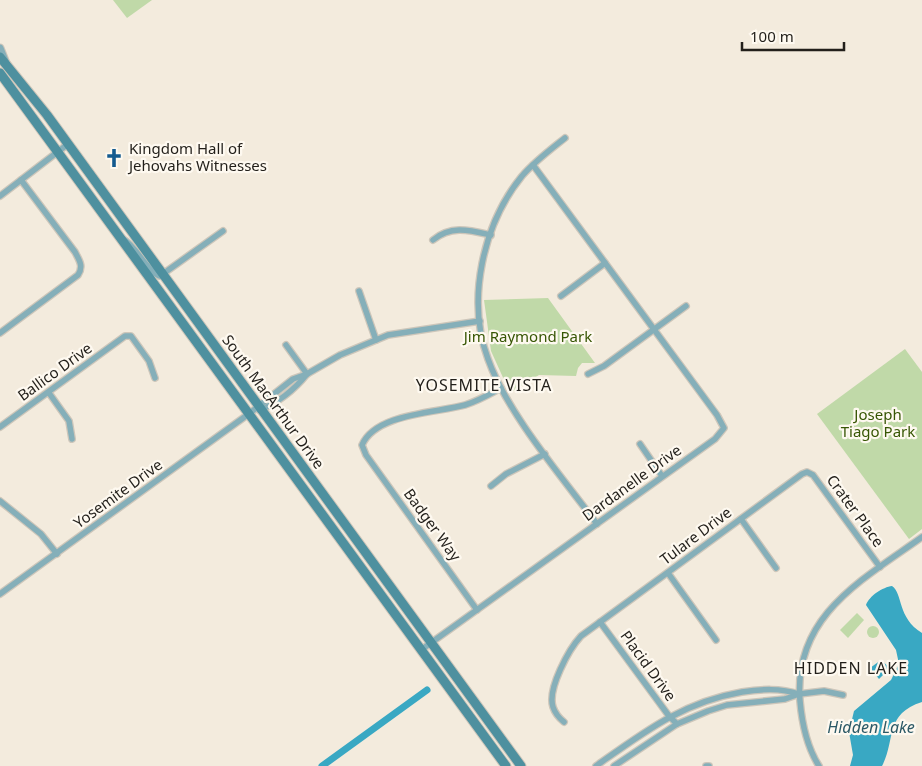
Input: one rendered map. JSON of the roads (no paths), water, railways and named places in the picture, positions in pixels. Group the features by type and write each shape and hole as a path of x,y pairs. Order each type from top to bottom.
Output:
{"main road":[{"name":"South MacArthur Drive","path":"0,57 68,144 522,766"},
{"name":"South MacArthur Drive","path":"0,74 250,413 506,766"}],"street":[{"path":"0,48 7,66"},
{"path":"565,138 522,176 502,206 482,259 479,298 480,321 487,358 501,388 545,454 597,524"},
{"path":"1,194 68,144"},
{"path":"533,165 654,330"},
{"path":"0,333 78,275 81,268 81,262 75,252 21,180"},
{"path":"433,240 443,233 456,229 465,229 491,235"},
{"path":"121,238 136,248 155,274 164,275 223,231"},
{"path":"561,296 605,263"},
{"path":"359,291 376,340"},
{"path":"588,374 604,366 686,306"},
{"name":"Yosemite Drive","path":"0,594 250,413 297,386 307,374 340,355 376,340 416,330 480,321"},
{"name":"Dardanelle Drive","path":"421,650 597,524 714,438 724,428 717,415 654,330"},
{"name":"Ballico Drive","path":"0,427 125,336 131,336 149,361 155,378"},
{"path":"286,345 307,374"},
{"name":"Badger Way","path":"477,610 363,449 364,440 390,422 402,417 466,404 501,388"},
{"path":"49,393 69,421 72,439"},
{"path":"640,444 662,476"},
{"path":"491,486 506,474 545,454"},
{"name":"Tulare Drive","path":"564,722 557,715 552,705 557,677 572,646 600,622 807,472"},
{"name":"Crater Place","path":"807,472 813,475 880,567"},
{"path":"0,501 40,534 56,554"},
{"path":"741,519 776,568"},
{"path":"819,766 810,752 801,713 799,694 803,656 816,626 828,610 845,594 922,537"},
{"path":"668,573 716,640"},
{"name":"Placid Drive","path":"600,622 669,716 677,724"},
{"path":"596,766 669,716 725,695 784,689 799,694"},
{"path":"614,766 677,724 727,705 785,699 799,694 824,691 843,695"}],"water":[{"name":"Hidden Lake","path":"892,586 898,594 908,620 922,633 922,702 910,707 896,721 882,766 850,766 853,755 849,732 854,711 891,680 899,664 896,650 866,605 870,598 885,588"},
{"path":"881,660 890,668 879,679 870,668"}],"waterway":[{"path":"322,766 427,690"}],"place":[{"name":"Kingdom Hall of Jehovahs Witnesses","path":"114,158"}],"district":[{"name":"YOSEMITE VISTA","path":"484,385"},
{"name":"HIDDEN LAKE","path":"851,668"}],"park label":[{"name":"Jim Raymond Park","path":"528,337"},
{"name":"Joseph Tiago Park","path":"878,424"}]}
